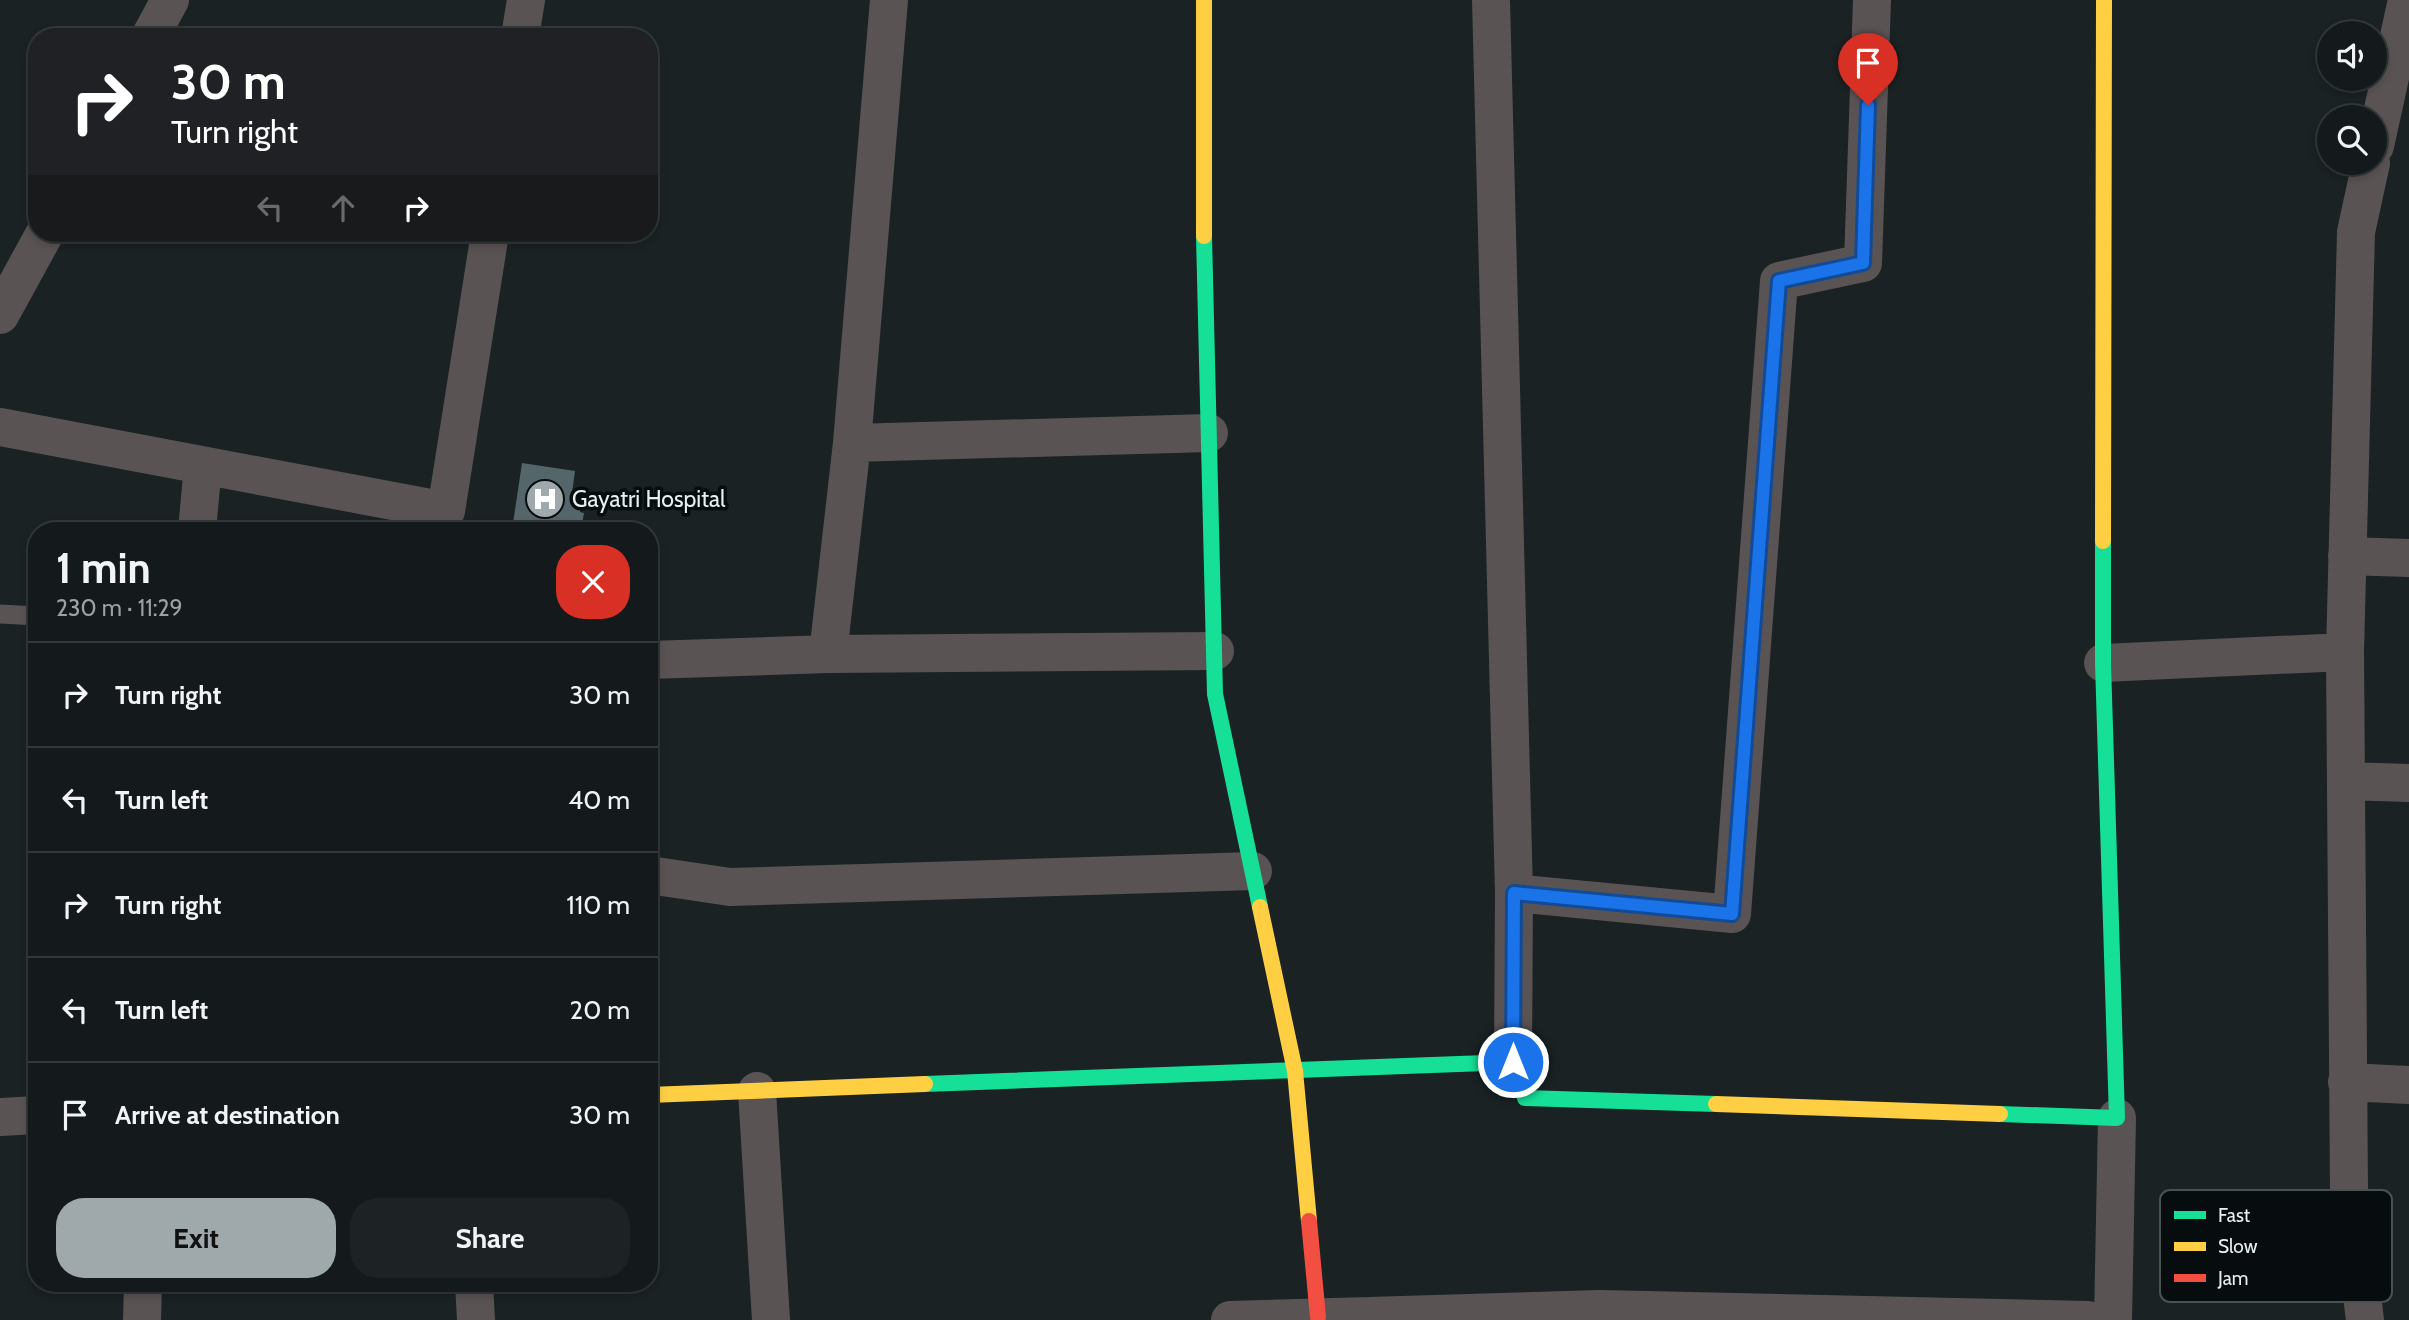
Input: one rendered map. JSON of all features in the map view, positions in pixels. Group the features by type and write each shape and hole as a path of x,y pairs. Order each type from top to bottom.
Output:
{"street":[{"path":"155,28 170,0"},
{"path":"521,28 526,0"},
{"path":"828,654 852,443 889,0"},
{"path":"1204,0 1203,209 1215,694 1295,1072 1318,1317"},
{"path":"1491,0 1514,893 1513,1062 1525,1098 2117,1118"},
{"path":"1514,893 1732,914 1779,281 1863,263 1872,0"},
{"path":"2104,0 2103,663 2117,1118 2113,1320"},
{"path":"2384,105 2407,0"},
{"path":"2349,1190 2345,652 2356,232 2368,175"},
{"path":"0,315 39,242"},
{"path":"0,427 203,466 398,516 446,512 489,242"},
{"path":"852,443 1209,433"},
{"path":"198,522 203,466"},
{"path":"2347,556 2409,558"},
{"path":"658,660 828,654 1215,651"},
{"path":"2103,663 2345,652"},
{"path":"2346,781 2409,783"},
{"path":"658,876 730,887 1253,871"},
{"path":"658,1095 1513,1062"},
{"path":"2347,1082 2409,1085"},
{"path":"757,1091 771,1320"},
{"path":"0,1117 28,1115"},
{"path":"142,1320 143,1292"},
{"path":"474,1292 476,1320"},
{"path":"2363,1302 2365,1320"},
{"path":"1230,1320 1369,1318 1600,1309 2088,1320"}],"lane":[{"path":"0,614 28,616"}],"building":[{"path":"522,463 575,471 572,493 582,494 580,512 584,513 582,522 513,522"}],"traffic: fast":[{"path":"1204,236 1215,694 1260,907"},
{"path":"2000,1114 2117,1118 2103,663 2103,541"},
{"path":"925,1084 1513,1062 1525,1098 1716,1104"}],"traffic: slow":[{"path":"1204,0 1204,236"},
{"path":"2103,541 2104,0"},
{"path":"1260,907 1295,1071 1309,1221"},
{"path":"658,1095 925,1084"},
{"path":"1716,1104 2000,1114"}],"traffic: jam":[{"path":"1309,1221 1318,1317"}],"place":[{"name":"Gayatri Hospital","path":"545,499"}],"route":[{"path":"1513,1062 1514,893 1732,914 1779,281 1863,263 1868,105"}]}
